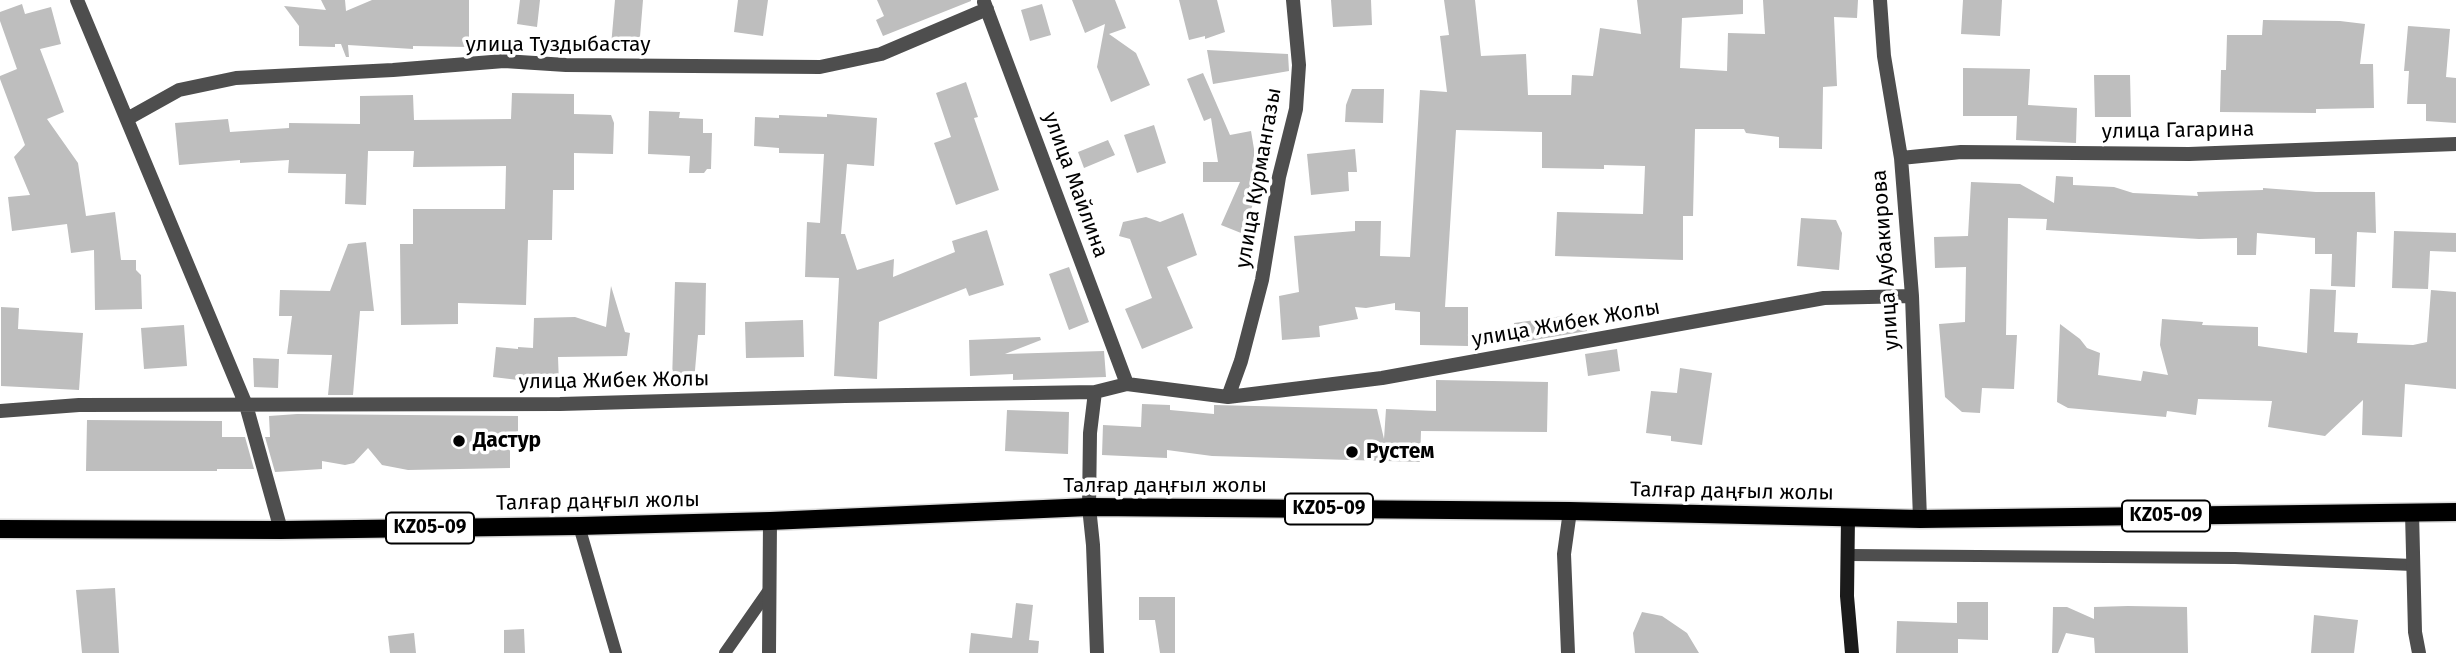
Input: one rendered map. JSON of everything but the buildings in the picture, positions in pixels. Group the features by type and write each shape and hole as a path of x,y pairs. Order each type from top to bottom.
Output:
{"main road":[{"name":"Талғар даңғыл жолы","path":"0,529 281,530 579,526 771,521 1089,507 1570,511 1920,519 2456,512"}],"street":[{"path":"77,0 246,405 281,530"},
{"name":"улица Курмангазы","path":"1228,397 1241,361 1262,280 1279,177 1296,109 1299,65 1293,0"},
{"name":"улица Аубакирова","path":"1880,0 1884,57 1900,158 1912,296 1920,519"},
{"name":"улица Туздыбастау","path":"127,120 179,90 236,78 504,61 566,65 820,67 881,54 985,4"},
{"name":"улица Майлина","path":"985,4 1127,384"},
{"name":"улица Гагарина","path":"1900,158 1961,152 2189,154 2456,144"},
{"name":"улица Жибек Жолы","path":"0,411 79,405 560,404 1095,392 1127,384 1228,397 1382,378 1824,298 1912,296"},
{"path":"1095,392 1090,433 1089,507 1097,653"},
{"path":"1568,653 1564,554 1570,511"},
{"path":"2413,513 2414,632 2418,653"},
{"path":"1848,517 1847,596 1852,653"},
{"path":"769,653 771,521"}],"lane":[{"path":"579,526 610,626 615,653"},
{"path":"1849,555 2235,558 2413,565"},
{"path":"725,653 769,590"}],"place":[{"name":"Дастур","path":"459,441"},
{"name":"Рустем","path":"1352,452"}]}
